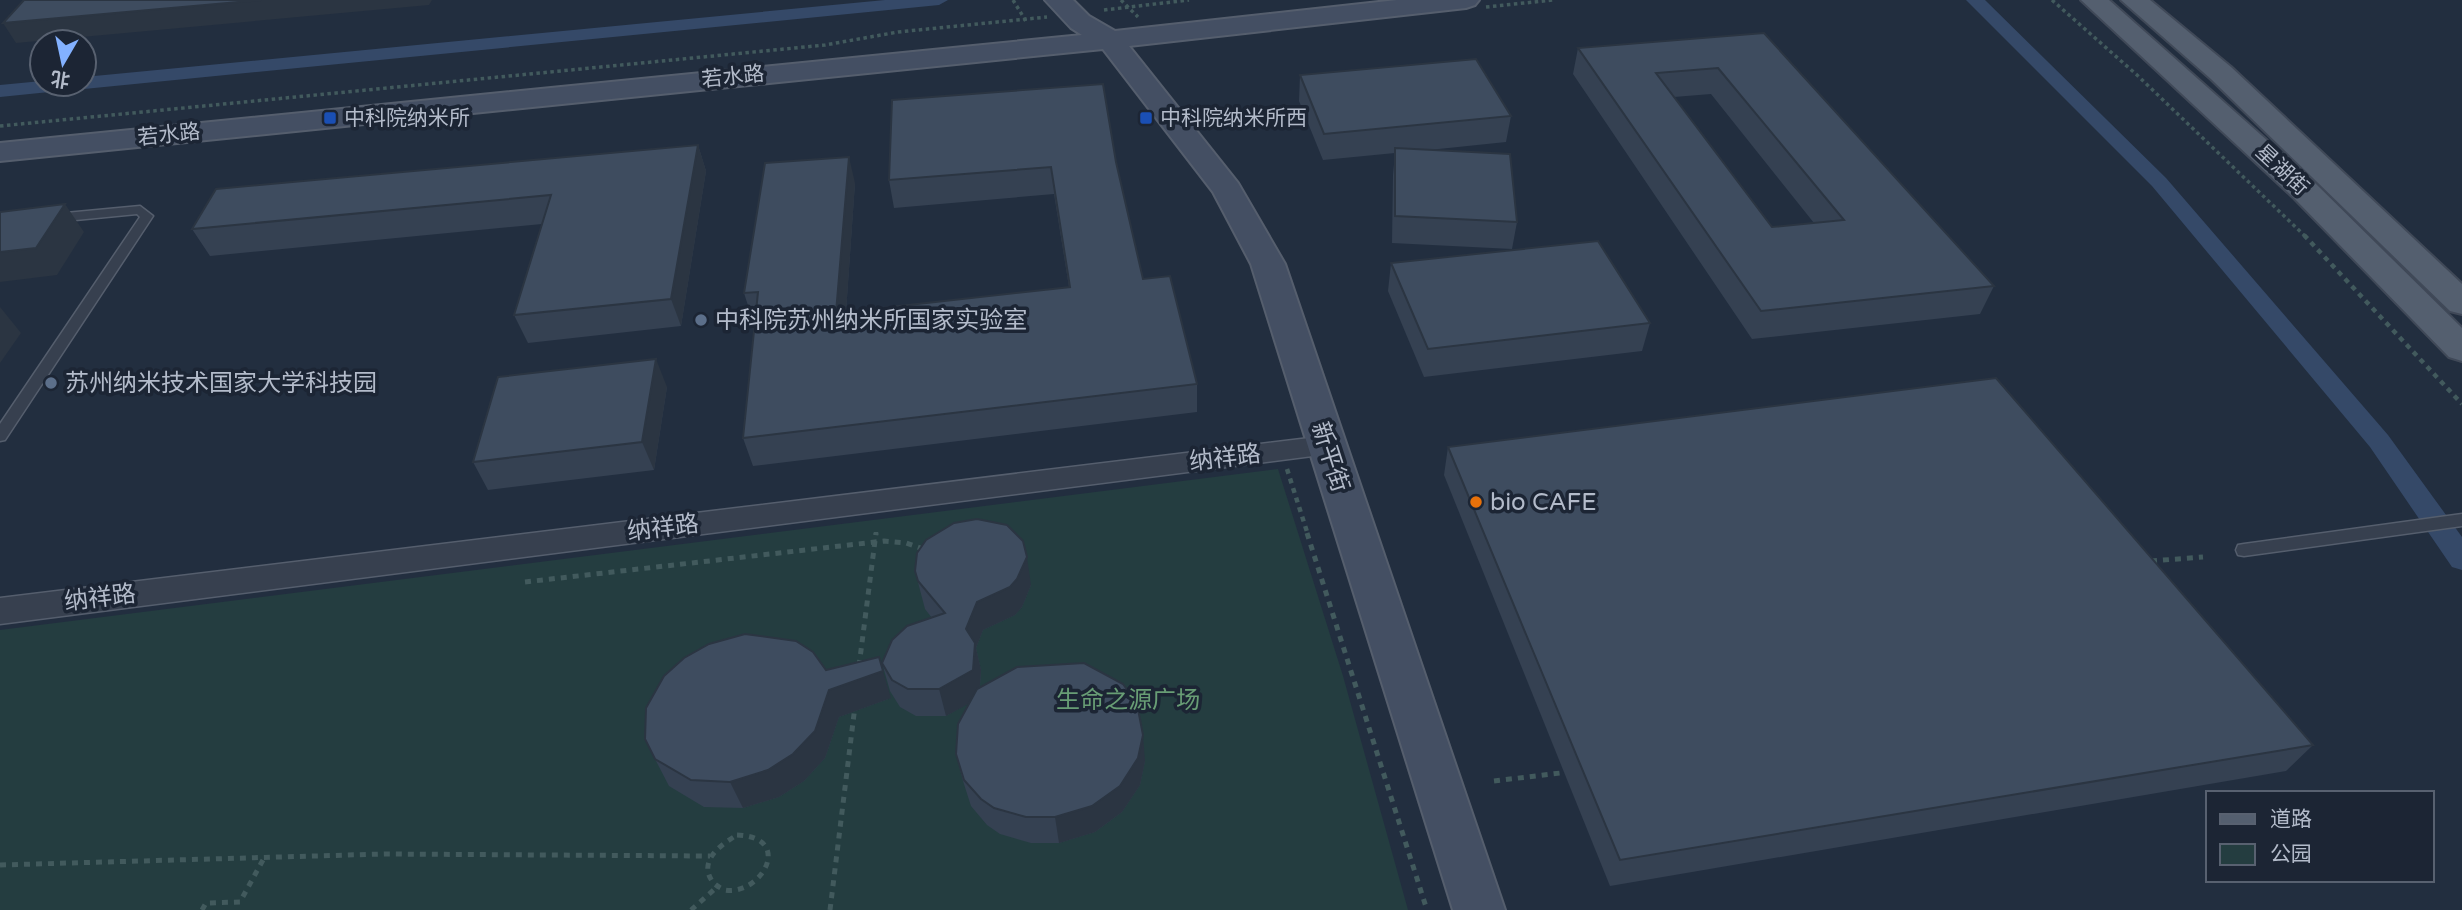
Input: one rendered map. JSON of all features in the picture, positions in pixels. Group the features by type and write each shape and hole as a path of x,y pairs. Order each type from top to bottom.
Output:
{"main road":[{"name":"新平街","path":"1058,0 1103,23 1227,190 1268,264 1479,910"},
{"name":"若水路","path":"0,152 1305,0"},
{"name":"若水路","path":"0,136 1103,23 1466,0"},
{"name":"星湖街","path":"2094,0 2305,191 2462,349"},
{"name":"星湖街","path":"2134,0 2221,73 2462,303"}],"street":[{"name":"纳祥路","path":"0,611 1326,446"}],"lane":[{"path":"0,436 147,216 140,210 38,220"},
{"path":"2244,550 2462,520"}],"path":[{"path":"1013,0 1027,23"},
{"path":"2052,0 2137,75 2301,232 2462,404"},
{"path":"0,126 825,45 898,33 1014,21"},
{"path":"1282,451 1427,910"},
{"path":"858,678 876,532"},
{"path":"525,582 874,542 906,543 934,554"},
{"path":"2139,560 2203,557"},
{"path":"830,910 856,692"},
{"path":"1494,781 1574,771"},
{"path":"737,835 752,835 764,841 769,852 768,865 759,877 746,887 731,890 717,887 708,878 706,866 710,856 723,842 737,835"},
{"path":"0,865 384,855 710,856"},
{"path":"202,910 206,902 240,902 264,858"},
{"path":"691,910 717,887"}],"green space":[{"name":"生命之源广场","path":"1278,469 1343,676 1408,910 0,910 0,630"}],"building":[{"path":"24,0 261,0 3,23"},
{"path":"1764,33 1994,286 1761,311 1578,48","holes":["1718,68 1844,220 1772,227 1656,73"]},
{"path":"1476,59 1511,116 1324,134 1300,75"},
{"path":"1103,84 1116,162 1143,279 1170,276 1197,384 743,438 758,292 744,293 765,163 849,157 836,313 1070,287 1051,167 889,180 892,100"},
{"path":"698,145 671,299 514,315 551,195 192,229 216,189"},
{"path":"1395,148 1510,154 1517,222 1395,216"},
{"path":"65,204 36,248 0,252 0,212"},
{"path":"1598,241 1650,323 1428,349 1391,263"},
{"path":"656,359 642,442 473,462 498,377"},
{"path":"1996,378 2313,745 1620,860 1448,447"},
{"path":"977,519 1007,525 1023,541 1027,557 1017,579 1010,587 977,602 966,629 975,643 973,670 939,689 908,689 892,680 882,663 892,640 907,626 945,613 918,581 915,571 917,553 926,540 954,523"},
{"path":"745,634 796,641 813,652 826,670 879,657 883,671 829,690 815,731 793,754 768,770 730,782 691,780 655,759 645,739 646,708 664,676 684,658 709,644"},
{"path":"1084,663 1123,684 1137,704 1143,735 1138,758 1120,786 1092,806 1055,817 1026,817 994,808 981,799 964,780 956,754 958,724 977,689 1017,667"}],"waterway":[{"path":"98,82 939,0"},
{"path":"1975,0 2159,182 2379,441 2462,559"},
{"path":"0,91 28,88"}],"place":[{"name":"中科院纳米所","path":"330,118"},
{"name":"中科院纳米所西","path":"1146,118"},
{"name":"中科院苏州纳米所国家实验室","path":"701,320"},
{"name":"苏州纳米技术国家大学科技园","path":"51,383"},
{"name":"bio CAFE","path":"1476,502"}]}
